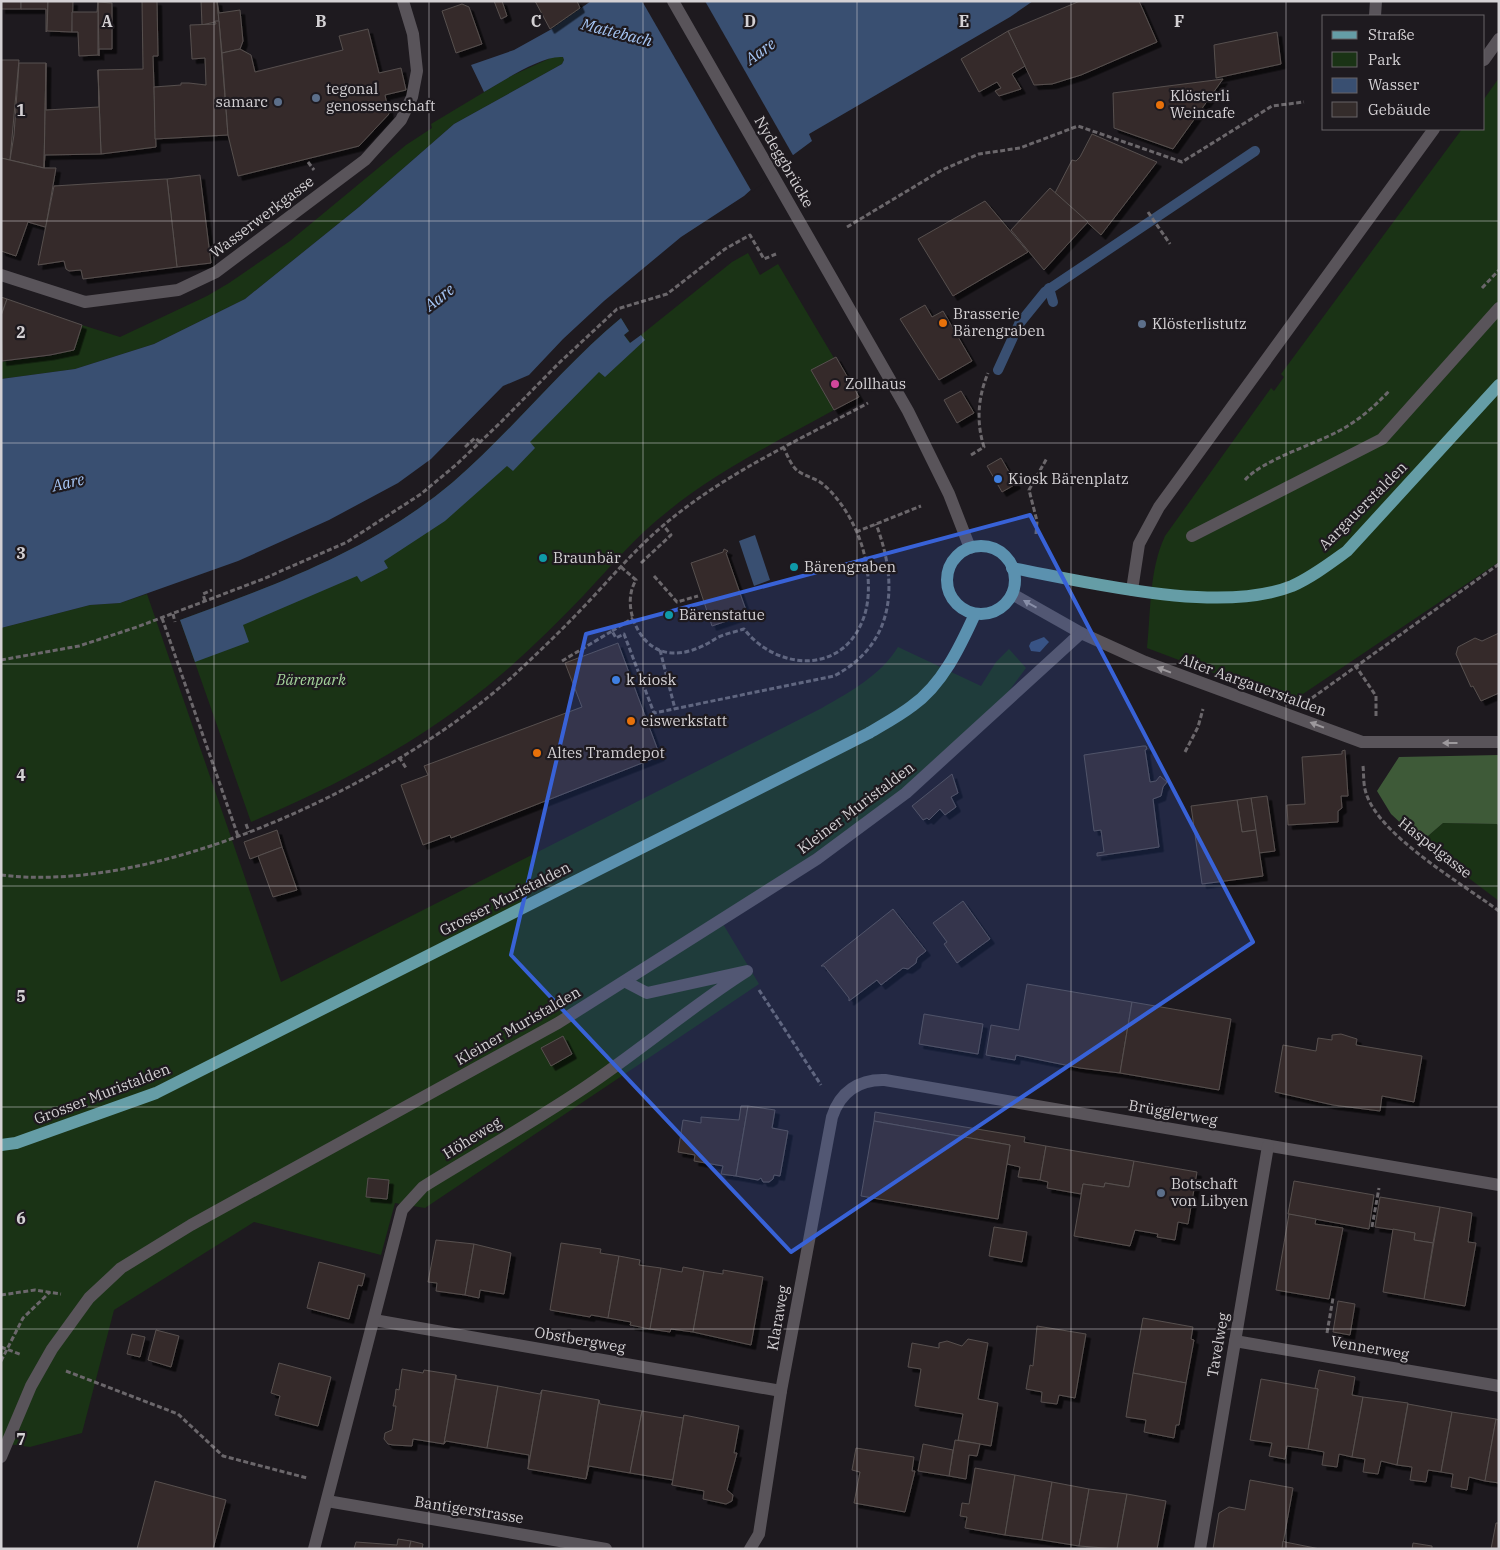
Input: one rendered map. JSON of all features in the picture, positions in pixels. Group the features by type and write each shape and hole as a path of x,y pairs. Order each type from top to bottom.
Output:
{"main road":[{"name":"Aargauerstalden","path":"1012,568 1132,590 1210,598 1241,597 1267,593 1292,586 1321,570 1346,551 1499,385"},
{"path":"984,546 997,550 1008,559 1012,568 1015,579 1012,594 997,611 975,614 958,606 950,595 947,583 948,570 954,558 970,548 984,546"},
{"name":"Grosser Muristalden","path":"1,1145 16,1143 156,1093 869,732 902,713 926,695 961,644 975,614"}],"street":[{"name":"Wasserwerkgasse","path":"1,275 85,302 178,290 216,272 365,160 401,120 412,97 417,71 413,34 403,1"},
{"name":"Nydeggbrücke","path":"673,1 908,411 941,476 963,526 970,548"},
{"path":"1375,15 1376,1"},
{"path":"1485,59 1499,40"},
{"path":"1132,590 1139,544 1159,507 1433,130"},
{"path":"1192,536 1382,439 1499,308"},
{"name":"Alter Aargauerstalden","path":"1012,594 1081,633 1145,662 1208,687 1362,742 1499,742"},
{"name":"Kleiner Muristalden","path":"1,1457 31,1386 57,1341 89,1298 121,1268 143,1252 558,1024 817,859 906,793 1081,633"},
{"name":"Höheweg","path":"314,1549 402,1210 423,1187 583,1088 641,1048 710,995 747,971 647,993 626,982"},
{"name":"Brügglerweg","path":"844,1095 856,1085 885,1080 1499,1185"},
{"name":"Klaraweg","path":"750,1549 759,1534 782,1391 832,1117 837,1104 844,1095"},
{"name":"Tavelweg","path":"1200,1549 1268,1146"},
{"name":"Obstbergweg","path":"374,1320 782,1391"},
{"name":"Vennerweg","path":"1235,1341 1499,1386"},
{"name":"Bantigerstrasse","path":"327,1501 606,1549"}],"path":[{"path":"847,227 942,170 979,154 1020,148 1078,126 1182,162 1272,106 1304,102"},
{"path":"1148,212 1170,244"},
{"path":"1,660 79,646 162,618 315,557 347,542 422,494 480,442 559,363 617,309 667,294 719,253 750,235 764,259 776,254"},
{"path":"1479,292 1499,270"},
{"path":"971,455 984,447 980,423 980,402 988,374"},
{"path":"1242,483 1248,477 1285,455 1336,432 1365,415 1393,387"},
{"path":"1,875 58,878 98,875 161,861 249,832 319,801 399,757 483,700 510,678 556,635 621,566 663,525 719,484 868,403"},
{"path":"465,447 476,438 480,442"},
{"path":"621,566 636,580 630,596 633,618 646,640 660,650 684,654 703,648 716,639 744,629 770,654 789,660 816,660 839,650 858,629 867,607 867,567 856,532 837,498 824,484 797,471 784,448"},
{"path":"1036,534 1037,521 1029,490 1047,458"},
{"path":"856,532 921,506"},
{"path":"612,631 616,638 624,634 654,713 834,676 859,660 879,636 888,605 888,569 876,524"},
{"path":"641,563 671,535 663,525"},
{"path":"1290,715 1355,665 1499,564"},
{"path":"654,576 677,602 698,596"},
{"path":"205,601 203,594 212,590"},
{"path":"173,614 175,622"},
{"path":"162,618 238,836"},
{"path":"562,661 633,618"},
{"path":"660,650 675,709"},
{"path":"1355,665 1376,696 1375,743"},
{"path":"1185,752 1198,727 1208,687"},
{"path":"399,757 406,768"},
{"name":"Haspelgasse","path":"1366,793 1378,814 1399,837 1499,911"},
{"path":"246,824 249,832"},
{"path":"754,983 818,1079"},
{"path":"1372,1227 1379,1186"},
{"path":"1,1295 35,1290 89,1298"},
{"path":"1,1361 9,1350 23,1318 50,1292"},
{"path":"1323,1356 1333,1298"},
{"path":"1,1347 9,1350"},
{"path":"99,1383 178,1414 223,1456 312,1479 332,1482"}],"highlighted area":[{"path":"1030,515 1253,942 791,1252 511,955 586,634"}],"green space":[{"path":"555,56 563,57 562,64 454,124 359,207 245,299 154,344 75,369 1,379 1,362 50,356 74,350 82,325 120,337 207,296 290,241 406,145 432,128 431,124 511,76"},
{"path":"1499,78 1499,562 1291,702 1147,648 1153,577 1165,536 1271,388 1274,391 1284,377 1281,374 1461,130 1485,130 1485,98"},
{"name":"Bärenpark","path":"748,253 760,275 778,264 834,358 812,371 834,410 727,470 667,512 634,541 574,605 524,654 475,696 445,718 351,775 251,822 180,620 288,579 357,546 391,527 423,506 453,482 496,442 577,358 621,318 629,331 624,335 631,343 732,262"},
{"path":"147,594 281,982 822,708 874,675 898,647 981,686 996,662 1009,649 1026,668 995,710 905,791 720,919 759,984 425,1208 395,1203 381,1255 254,1222 114,1310 82,1433 30,1447 1,1443 1,628 90,605 120,603"},
{"path":"1499,755 1499,826 1497,824 1443,823 1421,842 1391,814 1377,791 1399,757"},
{"path":"1443,823 1497,824 1499,826 1499,901 1421,842"}],"water":[{"path":"591,1 1033,1 1010,17 809,134 812,141 773,170 744,196 681,237 604,301 563,339 529,375 503,386 431,459 398,483 329,520 238,561 120,603 90,605 1,628 1,379 75,369 154,344 245,299 359,207 454,124 562,64 564,60 563,57 554,57 534,64 484,92 471,65 514,50 550,30"},
{"path":"621,318 629,331 624,335 630,343 641,335 645,340 605,377 599,372 530,442 535,448 513,471 507,466 445,521 384,561 388,568 361,582 357,576 243,625 249,642 195,662 180,620 288,579 323,563 391,527 423,506 475,462 577,358"},
{"path":"755,535 770,580 754,586 739,541"},
{"path":"1044,637 1049,642 1040,652 1031,651 1029,646 1031,642"}],"pier":[{"path":"642,1 705,1 794,157 752,192"}],"building":[{"path":"1,1 21,1 21,9 1,9"},
{"path":"21,1 48,1 46,32 46,9 21,9"},
{"path":"48,1 73,1 72,32 47,31"},
{"path":"142,1 157,1 158,56 153,56 156,147 101,154 98,70 143,69"},
{"path":"201,1 217,1 219,21 202,25"},
{"path":"217,1 219,13 240,10 243,41 240,49 222,53"},
{"path":"494,1 502,1 507,16 501,19"},
{"path":"535,1 577,1 580,8 550,29"},
{"path":"1080,1 1139,1 1157,42 1081,75 1052,84 1034,85 1008,31"},
{"path":"98,2 112,3 112,49 99,49 99,56"},
{"path":"98,2 98,55 79,56 78,32 72,32 72,12 97,12"},
{"path":"462,4 469,7 482,44 456,53 442,11"},
{"path":"215,21 219,21 228,135 155,139 154,87 181,85 181,83 206,85 205,58 192,59 190,25 216,24"},
{"path":"368,29 379,73 401,68 406,90 385,95 389,114 359,146 238,176 228,135 222,53 240,49 251,55 255,72 343,50 339,36"},
{"path":"1008,31 1025,66 1012,74 1021,89 999,96 995,91 1001,88 997,82 979,92 961,59"},
{"path":"1277,32 1281,64 1216,78 1214,45"},
{"path":"1,60 19,60 10,160 1,158"},
{"path":"19,63 46,63 44,168 10,160 14,135"},
{"path":"46,63 46,110 99,107 98,70 101,154 45,155 44,168"},
{"path":"1223,79 1173,149 1114,128 1113,93"},
{"path":"1092,134 1157,162 1101,235 1055,193 1072,160 1076,161 1080,157"},
{"path":"1,158 44,168 56,168 46,226 28,222 16,256 1,251"},
{"path":"200,175 211,263 177,267 167,179"},
{"path":"167,179 177,267 83,279 81,270 69,271 66,269 64,261 38,265 54,186"},
{"path":"1050,188 1088,222 1044,270 1011,230"},
{"path":"985,201 1028,252 953,296 918,239"},
{"path":"1,297 7,299 1,316"},
{"path":"7,299 82,325 74,350 2,361 1,316"},
{"path":"925,305 932,317 943,311 972,361 939,380 900,319"},
{"path":"836,357 859,397 834,410 811,370"},
{"path":"961,391 974,413 957,423 944,400"},
{"path":"1001,458 1016,484 1002,492 987,466"},
{"path":"724,549 728,551 726,553 748,616 744,615 712,626 691,563 723,552"},
{"path":"1499,633 1499,693 1481,701 1473,686 1471,687 1456,654 1458,647 1475,638 1482,641"},
{"path":"618,643 660,756 451,838 450,835 423,845 401,785 428,775 424,766 582,707 565,663"},
{"path":"1146,746 1147,749 1145,750 1150,782 1156,781 1160,776 1167,782 1163,787 1161,796 1153,799 1159,847 1097,856 1097,853 1104,852 1101,830 1094,831 1084,755"},
{"path":"1345,750 1348,796 1341,796 1342,808 1338,811 1338,822 1288,825 1287,805 1305,804 1302,757 1342,754 1342,751"},
{"path":"952,774 958,793 951,797 956,807 945,815 940,809 929,820 927,818 923,820 912,806"},
{"path":"1267,796 1275,851 1259,853 1251,798"},
{"path":"1251,798 1256,830 1242,832 1237,800"},
{"path":"1237,800 1242,832 1256,830 1263,876 1202,884 1191,806"},
{"path":"277,830 282,847 250,859 244,842"},
{"path":"282,847 297,890 273,897 258,856"},
{"path":"963,901 990,939 957,963 944,944 947,942 933,923"},
{"path":"893,909 926,951 908,969 903,968 881,985 877,980 849,1001 849,998 824,966 821,966"},
{"path":"1027,984 1132,1002 1120,1073 1080,1068 1016,1055 1015,1060 986,1055 991,1025 1019,1030"},
{"path":"1132,1002 1231,1019 1219,1090 1120,1073"},
{"path":"924,1014 983,1024 978,1054 919,1044"},
{"path":"1341,1034 1357,1039 1356,1045 1422,1056 1414,1102 1382,1096 1380,1111 1333,1105 1275,1092 1283,1045 1316,1051 1318,1038 1332,1040 1332,1035"},
{"path":"563,1036 572,1054 551,1066 541,1048"},
{"path":"741,1106 748,1106 736,1176 721,1174 723,1166 694,1161 695,1155 678,1152 683,1120 701,1123 701,1117 739,1120"},
{"path":"748,1106 775,1110 772,1128 788,1131 780,1176 774,1175 773,1179 769,1182 763,1182 761,1178 758,1180 736,1176"},
{"path":"875,1112 1025,1137 1024,1142 1046,1146 1040,1180 1018,1177 1020,1167 1007,1164 1010,1145 874,1121"},
{"path":"874,1121 1010,1145 998,1219 861,1196"},
{"path":"1046,1146 1134,1161 1129,1187 1105,1183 1104,1187 1083,1184 1081,1194 1047,1188 1048,1182 1040,1180"},
{"path":"1134,1161 1197,1172 1188,1224 1178,1222 1175,1240 1157,1237 1158,1234 1135,1230 1130,1246 1074,1236 1083,1184 1104,1187 1105,1183 1129,1187"},
{"path":"368,1178 389,1180 387,1199 366,1197"},
{"path":"1294,1181 1374,1195 1369,1229 1288,1214"},
{"path":"1380,1197 1440,1207 1433,1243 1414,1240 1415,1233 1375,1227"},
{"path":"1440,1207 1472,1213 1468,1242 1476,1243 1465,1306 1424,1299"},
{"path":"1289,1214 1316,1219 1315,1224 1343,1228 1329,1299 1276,1290"},
{"path":"994,1227 1027,1232 1022,1262 989,1256"},
{"path":"1393,1229 1415,1233 1414,1240 1433,1243 1424,1299 1383,1292"},
{"path":"436,1240 474,1244 465,1295 436,1291 437,1283 428,1282"},
{"path":"561,1243 601,1249 600,1253 619,1256 608,1318 550,1310"},
{"path":"474,1244 511,1253 504,1294 480,1290 479,1298 465,1295"},
{"path":"619,1256 640,1260 639,1265 661,1268 650,1329 630,1325 631,1322 608,1318"},
{"path":"319,1262 365,1274 362,1286 358,1285 349,1319 307,1308"},
{"path":"683,1267 704,1271 693,1332 671,1329 670,1332 650,1329 661,1268 682,1272"},
{"path":"723,1270 763,1277 751,1345 693,1332 704,1271 723,1274"},
{"path":"1338,1301 1355,1304 1350,1335 1333,1332"},
{"path":"1143,1318 1193,1327 1191,1339 1194,1340 1186,1383 1133,1373"},
{"path":"1037,1326 1086,1334 1075,1398 1059,1395 1057,1404 1041,1402 1042,1392 1026,1389 1030,1365 1033,1366"},
{"path":"156,1330 179,1336 171,1367 148,1360"},
{"path":"132,1334 145,1337 140,1357 127,1354"},
{"path":"968,1339 988,1343 978,1399 998,1403 991,1446 958,1440 963,1414 915,1406 921,1369 908,1367 912,1343 939,1348 939,1343 947,1341 962,1346"},
{"path":"279,1363 331,1377 318,1426 275,1415 280,1396 271,1393"},
{"path":"402,1369 423,1373 424,1370 456,1375 444,1444 413,1439 412,1446 393,1445 388,1444 384,1439 385,1433 392,1430 396,1406 393,1406 396,1389 399,1390"},
{"path":"1319,1370 1355,1377 1352,1395 1363,1397 1352,1457 1339,1454 1337,1467 1322,1465 1324,1452 1308,1449 1318,1389 1315,1388"},
{"path":"1133,1373 1186,1383 1179,1425 1176,1425 1174,1438 1144,1432 1146,1420 1126,1417"},
{"path":"456,1375 456,1379 498,1386 487,1448 446,1441 444,1444"},
{"path":"1261,1379 1318,1389 1308,1449 1287,1446 1285,1459 1269,1456 1272,1443 1250,1440"},
{"path":"498,1386 540,1394 542,1390 528,1469 529,1455 487,1448"},
{"path":"542,1390 599,1400 586,1479 528,1469"},
{"path":"1363,1397 1408,1403 1397,1465 1381,1461 1378,1474 1363,1472 1365,1459 1352,1457"},
{"path":"599,1400 600,1404 642,1411 630,1473 589,1466 586,1479"},
{"path":"1408,1404 1452,1412 1441,1472 1428,1470 1426,1482 1410,1480 1412,1467 1397,1465"},
{"path":"642,1411 683,1418 684,1415 673,1480 630,1473"},
{"path":"1452,1412 1496,1419 1485,1481 1469,1477 1467,1490 1451,1487 1453,1474 1441,1472"},
{"path":"684,1415 739,1426 734,1453 737,1453 727,1490 733,1495 732,1501 726,1504 703,1499 704,1491 672,1485"},
{"path":"1496,1419 1499,1420 1499,1483 1485,1481"},
{"path":"955,1440 980,1444 977,1456 969,1455 966,1479 949,1476"},
{"path":"923,1444 953,1450 949,1476 918,1471"},
{"path":"856,1448 914,1457 912,1471 915,1471 905,1512 854,1503 860,1472 852,1470"},
{"path":"975,1468 1015,1475 1005,1535 965,1528 967,1517 960,1516 962,1503 969,1504"},
{"path":"1015,1475 1052,1482 1042,1540 1005,1535"},
{"path":"1250,1480 1293,1488 1282,1549 1213,1549 1219,1513 1229,1507 1245,1510"},
{"path":"155,1481 226,1500 213,1549 137,1549"},
{"path":"1052,1482 1089,1489 1079,1546 1042,1540"},
{"path":"1089,1489 1127,1494 1117,1549 1079,1546"},
{"path":"1127,1494 1166,1501 1157,1549 1117,1549"},
{"path":"1496,1523 1499,1523 1499,1549 1491,1549"},
{"path":"398,1539 411,1541 409,1549 354,1549 356,1542 397,1545"},
{"path":"411,1541 423,1544 422,1549 409,1549"},
{"path":"1283,1541 1285,1542 1320,1549 1282,1549"},
{"path":"1413,1543 1432,1546 1432,1549 1412,1549"}],"waterway":[{"path":"998,370 1019,324 1045,292 1255,151"},
{"path":"1049,288 1053,302"}],"place":[{"name":"tegonal genossenschaft","path":"316,98"},
{"name":"samarc","path":"278,102"},
{"name":"Klösterli Weincafe","path":"1160,105"},
{"name":"Brasserie Bärengraben","path":"943,323"},
{"name":"Klösterlistutz","path":"1142,324"},
{"name":"Zollhaus","path":"835,384"},
{"name":"Kiosk Bärenplatz","path":"998,479"},
{"name":"Braunbär","path":"543,558"},
{"name":"Bärengraben","path":"794,567"},
{"name":"Bärenstatue","path":"669,615"},
{"name":"k kiosk","path":"616,680"},
{"name":"eiswerkstatt","path":"631,721"},
{"name":"Altes Tramdepot","path":"537,753"},
{"name":"Botschaft von Libyen","path":"1161,1193"}],"water label":[{"name":"Mattebach","path":"617,32"},
{"name":"Aare","path":"760,51"},
{"name":"Aare","path":"439,297"},
{"name":"Aare","path":"68,482"}]}
